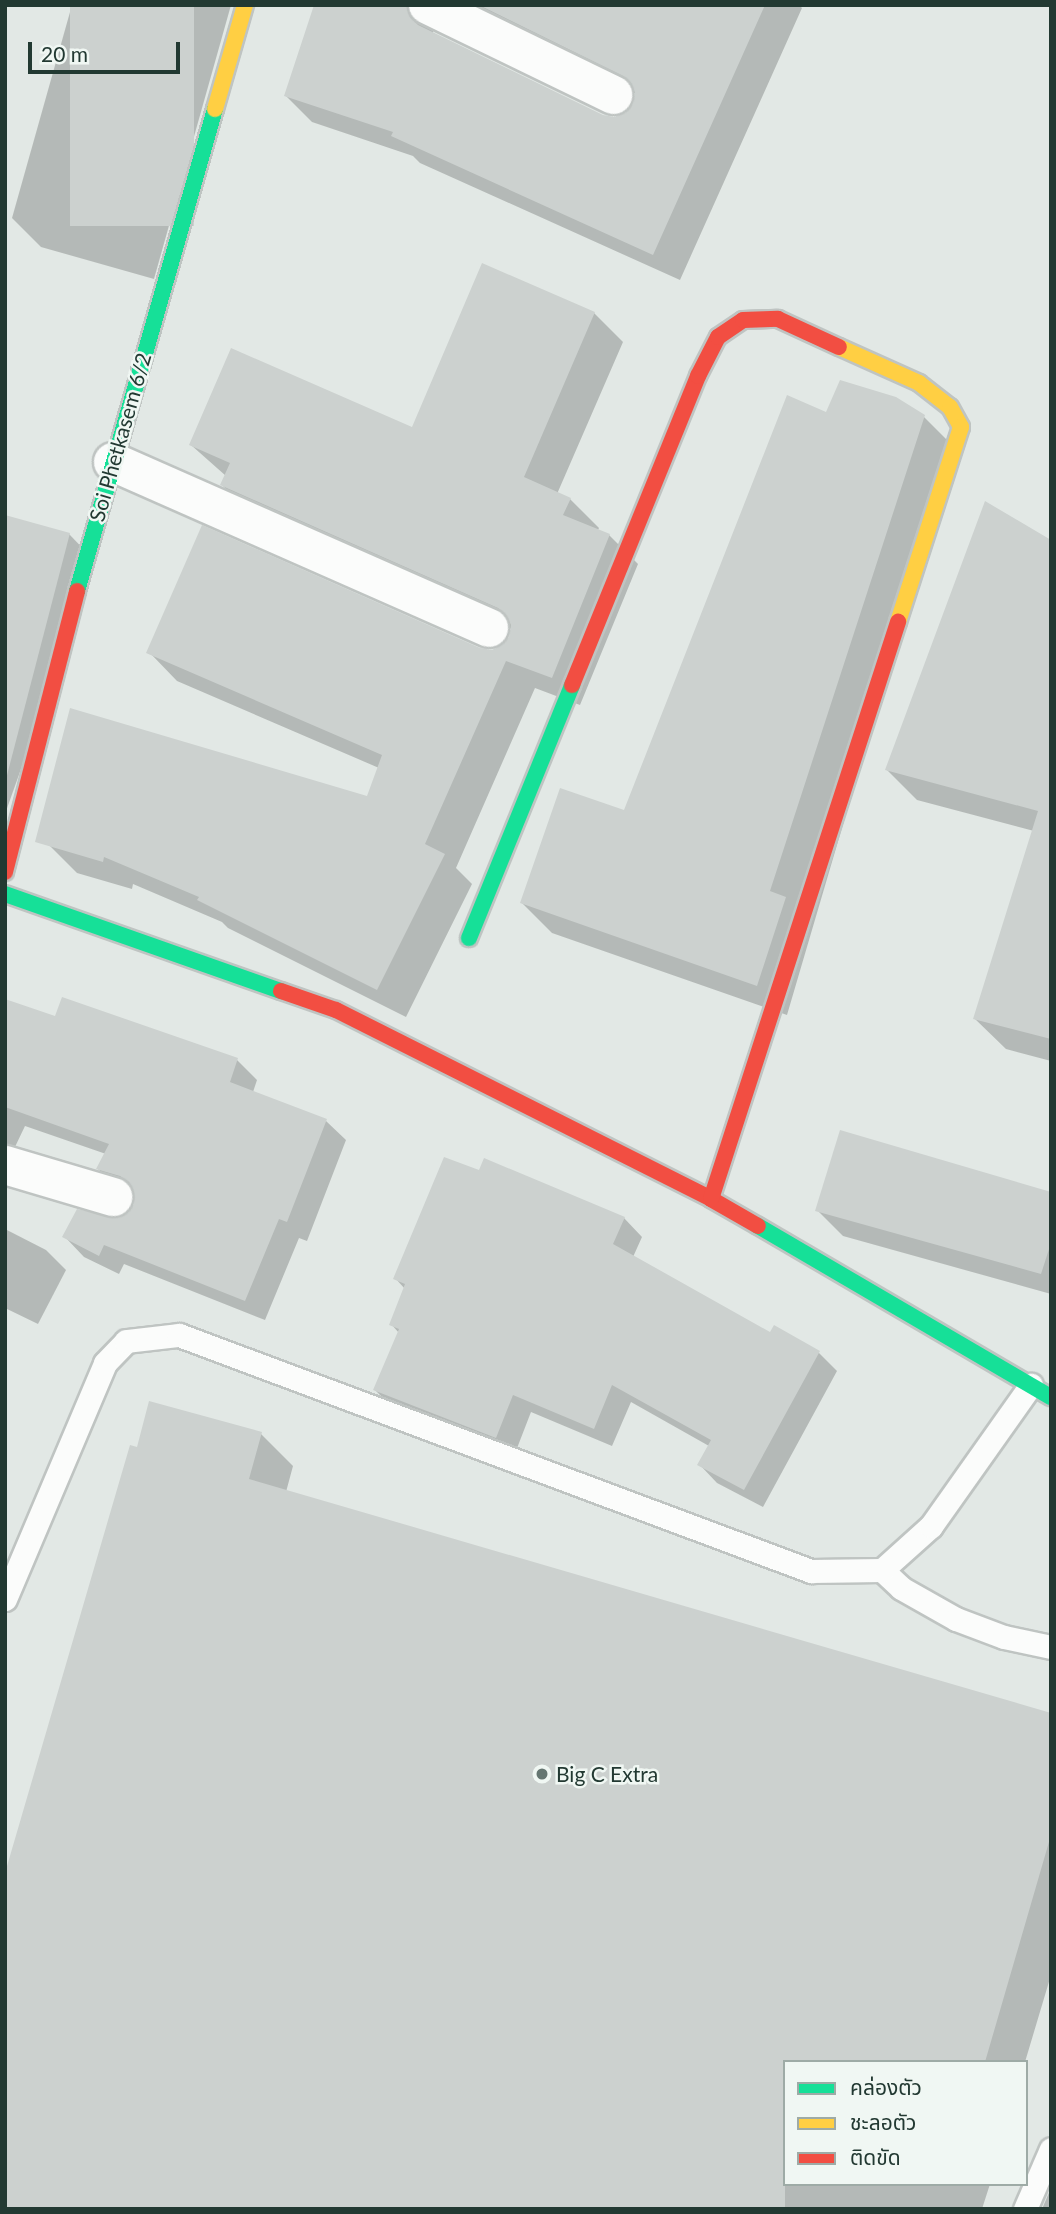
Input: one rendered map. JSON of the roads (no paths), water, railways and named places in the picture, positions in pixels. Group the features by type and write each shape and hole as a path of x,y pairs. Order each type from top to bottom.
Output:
{"street":[{"name":"Soi Phetkasem 6/2","path":"5,872 113,462 245,5"},
{"path":"428,5 613,95"},
{"path":"469,938 698,376 718,337 743,320 778,319 919,383 950,407 961,427 710,1199"},
{"path":"113,462 489,628"},
{"path":"5,894 336,1010 710,1199 1051,1397"},
{"path":"5,1165 113,1197"}],"lane":[{"path":"5,1599 106,1363 126,1340 179,1335 811,1571 883,1570 932,1526 1031,1385"},
{"path":"883,1570 901,1588 956,1619 1003,1637 1051,1647"},
{"path":"1025,2209 1051,2149"}],"place":[{"name":"Big C Extra","path":"542,1774"}]}
